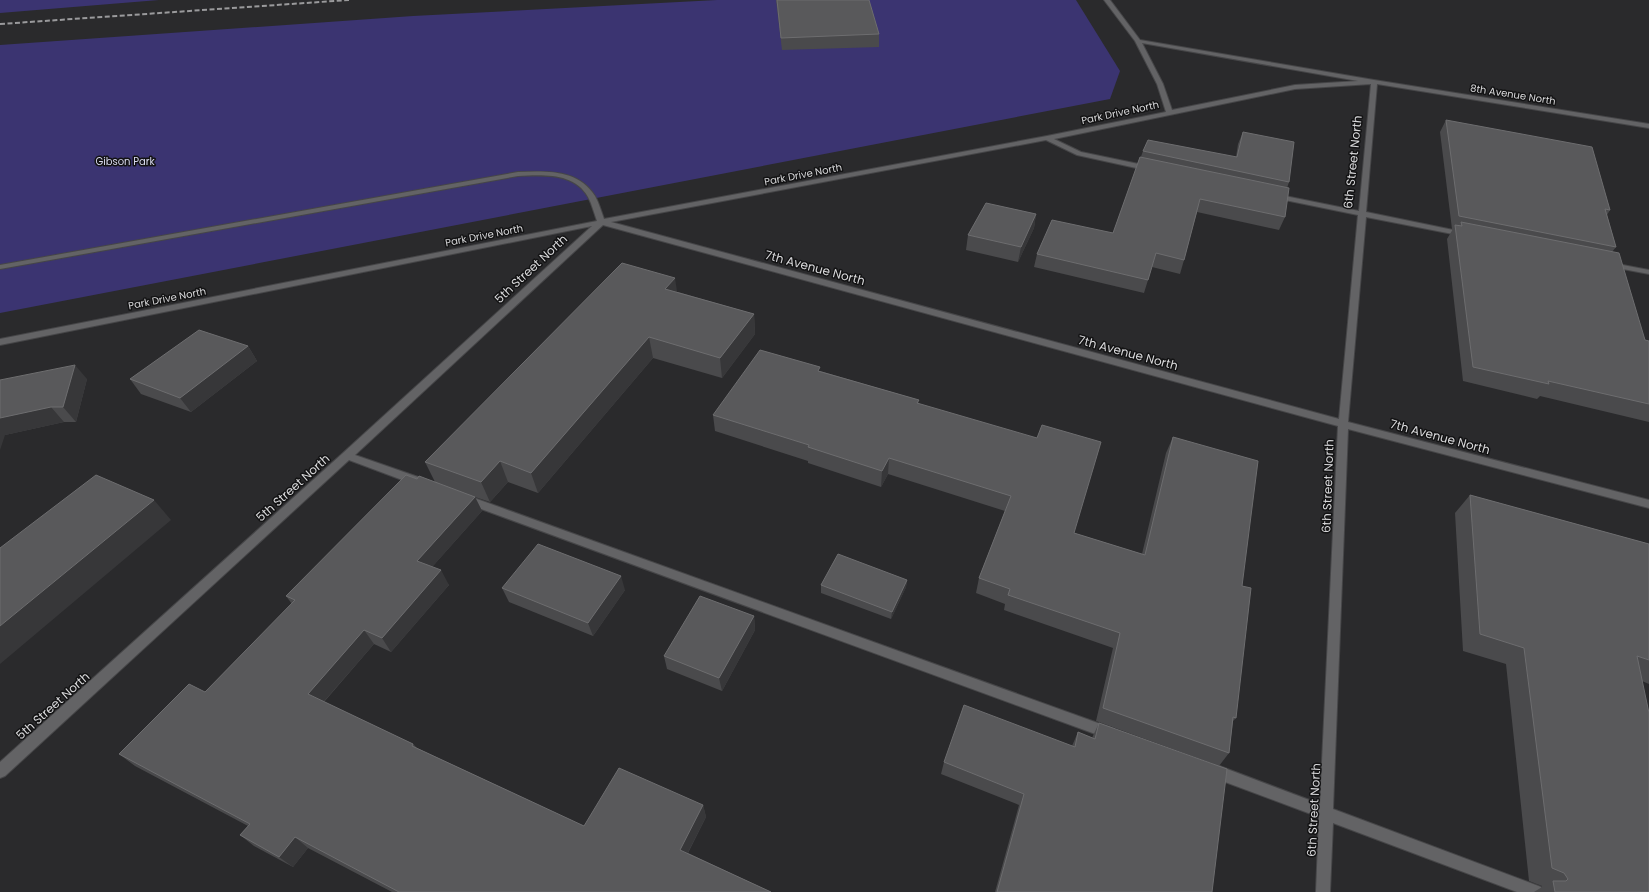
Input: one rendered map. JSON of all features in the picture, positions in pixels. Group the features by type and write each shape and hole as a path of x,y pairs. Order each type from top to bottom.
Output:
{"street":[{"path":"1107,0 1138,41 1160,84 1169,112"},
{"path":"1138,41 1374,82"},
{"name":"Park Drive North","path":"0,342 601,222 1047,138 1295,87 1374,82"},
{"name":"8th Avenue North","path":"1374,82 1649,126"},
{"name":"6th Street North","path":"1323,892 1343,424 1374,82"},
{"path":"1047,138 1079,154 1155,170"},
{"path":"0,268 518,174 549,172 571,177 590,193 601,222"},
{"path":"1270,195 1470,236"},
{"name":"7th Avenue North","path":"601,222 1343,424 1649,504"},
{"name":"5th Street North","path":"0,771 347,456 601,222"},
{"path":"1602,262 1649,272"},
{"path":"347,456 430,486"},
{"path":"452,494 1117,736"},
{"path":"1200,766 1327,812 1536,892"}],"green space":[{"path":"0,0 159,0 0,13"},
{"name":"Gibson Park","path":"717,0 1076,0 1120,71 1110,99 0,313 0,45 413,16"}],"building":[{"path":"777,0 869,0 879,34 781,38"},
{"path":"1446,120 1592,147 1610,210 1605,209 1616,247 1459,216"},
{"path":"1243,132 1294,142 1289,182 1143,151 1148,140 1237,157"},
{"path":"1140,157 1289,188 1285,217 1200,199 1184,260 1156,253 1148,280 1037,254 1052,220 1113,233"},
{"path":"986,203 1036,214 1021,247 968,235"},
{"path":"1461,222 1619,253 1645,340 1649,341 1649,404 1548,381 1549,384 1473,367 1455,225 1462,226"},
{"path":"622,263 675,278 665,289 754,314 720,358 649,337 531,473 500,461 481,482 425,462"},
{"path":"199,330 248,346 180,398 130,379"},
{"path":"760,350 820,367 818,371 919,400 917,403 1037,438 1042,425 1101,442 1074,533 1145,555 1173,437 1258,461 1242,586 1251,588 1236,718 1233,717 1229,753 1103,708 1120,633 1008,595 1010,589 979,578 1011,496 889,458 882,471 808,447 809,445 713,415"},
{"path":"75,365 63,407 51,407 0,418 0,380"},
{"path":"96,475 154,500 0,626 0,548"},
{"path":"406,475 417,479 419,476 475,497 417,561 441,570 382,638 364,630 308,694 413,744 412,746 584,826 619,768 703,805 680,850 771,892 399,892 295,837 279,857 240,835 250,824 119,754 189,684 205,692 295,600 286,596"},
{"path":"1470,495 1649,544 1649,660 1637,656 1649,713 1649,892 1555,892 1553,881 1566,881 1568,879 1564,873 1552,868 1524,648 1480,634"},
{"path":"538,544 621,576 588,623 502,588"},
{"path":"838,554 907,580 892,612 821,585"},
{"path":"700,596 754,616 719,678 664,656"},
{"path":"964,705 1075,747 1078,732 1095,739 1099,723 1227,769 1212,892 997,892 1024,794 944,762"}],"railway":[{"path":"0,24 349,0"}]}
